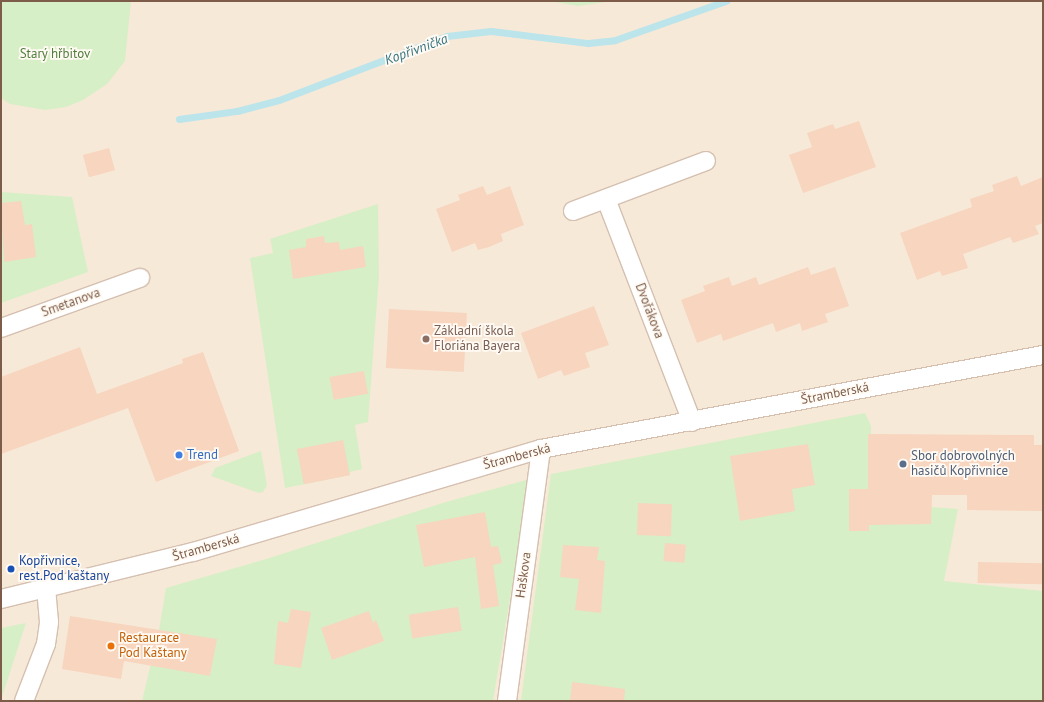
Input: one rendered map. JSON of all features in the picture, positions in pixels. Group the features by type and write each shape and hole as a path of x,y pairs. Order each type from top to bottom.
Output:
{"street":[{"path":"573,211 706,161"},
{"name":"Dvořákova","path":"606,199 692,422"},
{"name":"Smetanova","path":"1,328 140,278"},
{"name":"Štramberská","path":"1,599 46,590 193,552 541,449 692,422 1043,355"},
{"name":"Haškova","path":"507,701 541,449"},
{"path":"24,701 46,644 48,622 46,590"}],"shaded area":[{"path":"1,1 1043,1 1043,701 1,701"}],"green space":[{"name":"Starý hřbitov","path":"1,1 131,1 125,61 107,84 83,100 66,107 45,110 10,104 1,98"},
{"path":"549,1 613,1 578,6"},
{"path":"1,192 72,197 88,272 1,303"},
{"path":"378,204 379,275 368,422 355,425 362,469 350,472 350,475 285,488 250,258 273,253 270,239"},
{"path":"865,413 871,426 871,434 869,434 931,507 958,509 944,581 1043,591 1043,701 521,701 551,474"},
{"path":"261,451 267,485 263,492 259,493 211,476 215,468"},
{"path":"530,479 493,701 142,701 159,630 166,588 266,559 446,502"},
{"path":"26,623 1,700 1,628"}],"building":[{"path":"859,121 876,167 803,193 789,155 812,147 807,133 833,124 835,129"},
{"path":"109,148 115,170 89,177 83,155"},
{"path":"1017,176 1021,186 1043,177 1043,223 1035,226 1039,234 1013,243 1010,237 963,254 968,268 942,276 940,271 917,280 900,233 972,207 970,199 994,191 992,185"},
{"path":"483,186 487,195 510,186 524,225 501,234 503,241 489,247 478,250 475,243 452,252 436,209 460,200 458,195"},
{"path":"21,201 25,225 32,224 36,257 4,262 1,203"},
{"path":"324,236 325,243 339,242 340,250 363,246 366,267 293,279 289,250 306,247 306,239"},
{"path":"808,267 811,275 835,267 849,306 825,314 828,322 802,331 800,323 776,332 773,323 723,341 721,334 697,343 681,300 705,291 703,286 729,277 732,286 756,277 759,285"},
{"path":"594,306 609,345 585,353 590,367 564,376 561,370 538,379 521,333"},
{"name":"Základní škola Floriána Bayera","path":"389,309 467,313 464,372 386,368"},
{"path":"80,347 97,394 183,363 182,359 203,352 239,451 156,482 128,408 1,454 1,377"},
{"path":"364,371 368,394 334,400 330,377"},
{"path":"868,434 1034,435 1034,445 1043,445 1043,511 967,510 967,495 932,495 931,524 869,525 869,531 849,531 849,489 868,489"},
{"path":"343,440 350,475 304,484 297,449"},
{"path":"808,444 815,485 792,489 795,511 740,521 730,456"},
{"path":"638,503 672,504 671,536 637,535"},
{"path":"485,512 491,547 498,546 502,563 493,565 499,606 481,609 475,557 424,567 416,525"},
{"path":"665,543 686,545 684,563 663,561"},
{"path":"563,545 599,547 597,560 605,561 601,613 575,610 579,579 560,577"},
{"path":"978,562 1043,563 1043,584 978,583"},
{"path":"458,607 462,631 412,639 409,615"},
{"path":"291,609 311,612 301,668 274,664 278,621 288,623"},
{"path":"369,611 373,623 376,620 384,641 332,660 321,628"},
{"name":"Restaurace Pod Kaštany","path":"70,616 217,639 210,676 124,661 121,679 62,669"},
{"path":"572,682 625,689 624,701 570,701"}],"waterway":[{"name":"Kopřivnička","path":"179,119 237,111 279,100 447,36 491,31 588,43 615,40 726,1"}],"place":[{"name":"Základní škola Floriána Bayera","path":"426,339"},
{"name":"Trend","path":"179,455"},
{"name":"Sbor dobrovolných hasičů Kopřivnice","path":"903,464"},
{"name":"Kopřivnice, rest.Pod kaštany","path":"11,569"},
{"name":"Restaurace Pod Kaštany","path":"111,646"}]}
